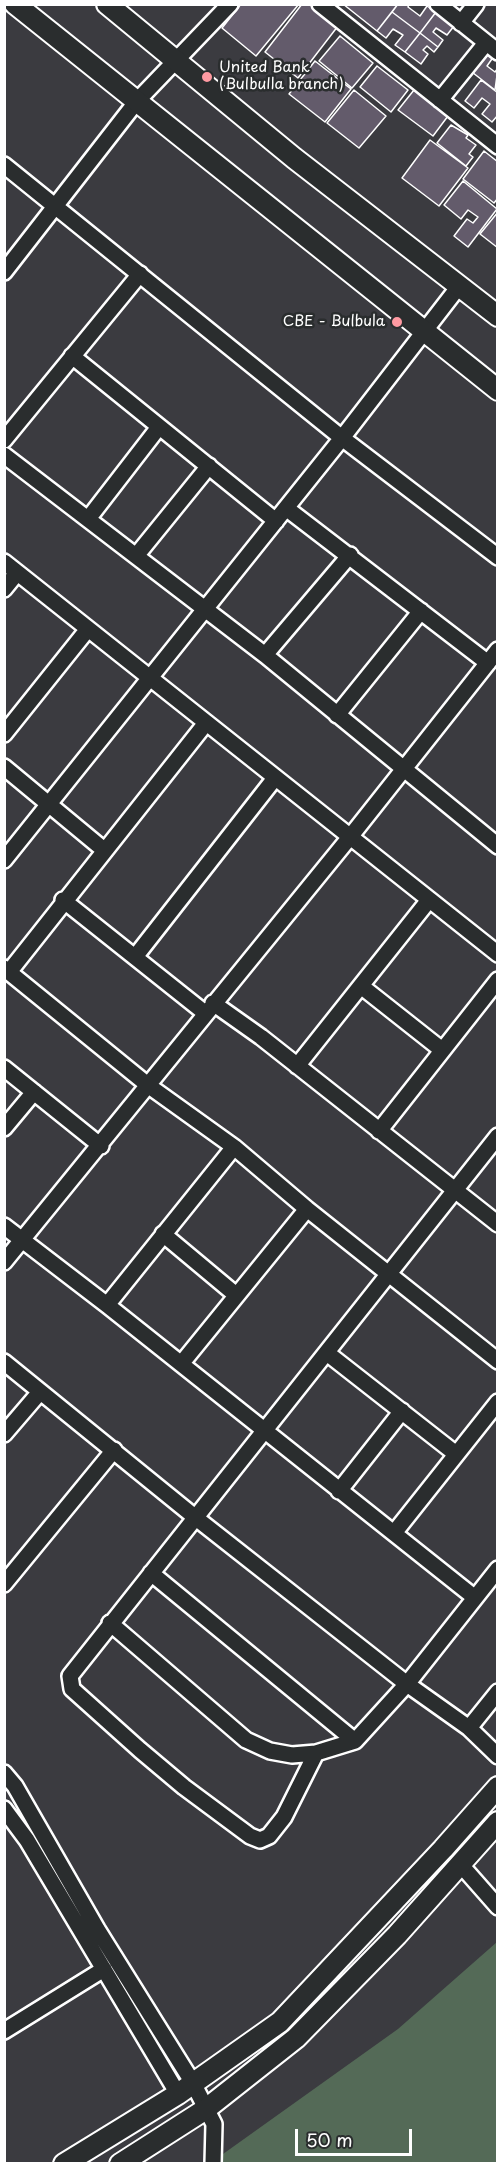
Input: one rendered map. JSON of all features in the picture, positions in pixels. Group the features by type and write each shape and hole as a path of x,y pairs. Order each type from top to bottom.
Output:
{"main road":[{"path":"15,4 498,390"},
{"path":"107,4 294,158 498,316"},
{"path":"64,2163 185,2089 280,2022 443,1849 498,1787"},
{"path":"120,2163 206,2109 296,2038 461,1865 498,1822"}],"street":[{"path":"4,272 137,101 174,60 211,27 230,4"},
{"path":"320,4 498,146"},
{"path":"438,4 492,47 440,100"},
{"path":"461,23 476,4"},
{"path":"4,165 342,438 498,557"},
{"path":"4,440 140,274"},
{"path":"4,860 342,438 423,330 460,285"},
{"path":"72,356 276,521"},
{"path":"88,519 159,427"},
{"path":"4,455 265,655 498,846"},
{"path":"136,556 209,466"},
{"path":"4,1262 101,1146 209,1008 350,837 493,656 421,611 286,508"},
{"path":"265,655 350,555"},
{"path":"4,562 498,954"},
{"path":"4,589 17,573"},
{"path":"337,715 421,611"},
{"path":"4,734 88,629"},
{"path":"206,723 7,970 148,1086 234,1147 307,1209 498,1361"},
{"path":"4,767 104,850"},
{"path":"135,957 276,778"},
{"path":"63,900 135,957 297,1066 498,1224"},
{"path":"297,1066 429,900"},
{"path":"379,1131 498,980"},
{"path":"361,986 442,1050"},
{"path":"4,1068 101,1146"},
{"path":"4,1128 34,1092"},
{"path":"316,1753 284,1817 269,1836 260,1840 250,1836 184,1787 72,1689 70,1676 498,1136"},
{"path":"107,1305 234,1147"},
{"path":"181,1364 307,1209"},
{"path":"4,1226 107,1305 474,1597"},
{"path":"163,1234 236,1295"},
{"path":"327,1353 456,1454"},
{"path":"4,1362 196,1518 407,1684 469,1728 498,1756"},
{"path":"4,1434 40,1392"},
{"path":"394,1533 498,1402"},
{"path":"339,1491 402,1412"},
{"path":"4,1584 114,1450"},
{"path":"110,1623 246,1740 282,1754 316,1753 355,1740 407,1684 498,1569"},
{"path":"151,1573 355,1740"},
{"path":"469,1728 498,1692"},
{"path":"4,1773 15,1786 97,1929 185,2089"},
{"path":"4,1809 27,1840 104,1968 185,2089 206,2109 214,2124 213,2163"},
{"path":"461,1865 498,1907"},
{"path":"4,2031 104,1968"}],"green space":[{"path":"497,1942 497,2163 209,2164 398,2029"}],"building":[{"path":"241,4 299,4 256,56 222,28"},
{"path":"302,4 310,4 338,26 298,78 265,52"},
{"path":"343,4 398,4 377,31"},
{"path":"398,4 409,4 408,7 420,16 427,6 436,12 420,33 392,12"},
{"path":"392,12 420,33 405,52 395,45 403,35 393,29 386,38 377,31"},
{"path":"436,12 454,26 447,35 436,28 433,32 443,40 438,47 420,33"},
{"path":"420,33 438,47 434,52 427,46 423,50 428,54 421,64 405,52"},
{"path":"340,36 373,63 352,88 319,61"},
{"path":"485,49 494,56 487,66 495,72 498,68 495,90 468,69"},
{"path":"315,61 351,89 325,122 289,94"},
{"path":"377,66 408,90 391,112 360,87"},
{"path":"481,80 498,93 498,115 492,122 482,114 490,104 482,98 474,108 465,101"},
{"path":"354,90 386,116 359,148 327,123"},
{"path":"414,90 448,116 433,136 398,110"},
{"path":"451,125 468,135 466,138 476,145 469,154 473,157 466,166 437,143"},
{"path":"430,140 468,168 439,206 402,178"},
{"path":"484,151 498,162 498,198 494,203 463,179"},
{"path":"463,181 497,209 468,247 454,236 467,219 473,223 478,217 468,210 461,219 444,205"},
{"path":"498,212 498,248 480,234"}],"place":[{"name":"United Bank (Bulbulla branch)","path":"207,77"},
{"name":"CBE - Bulbula","path":"397,322"}]}
